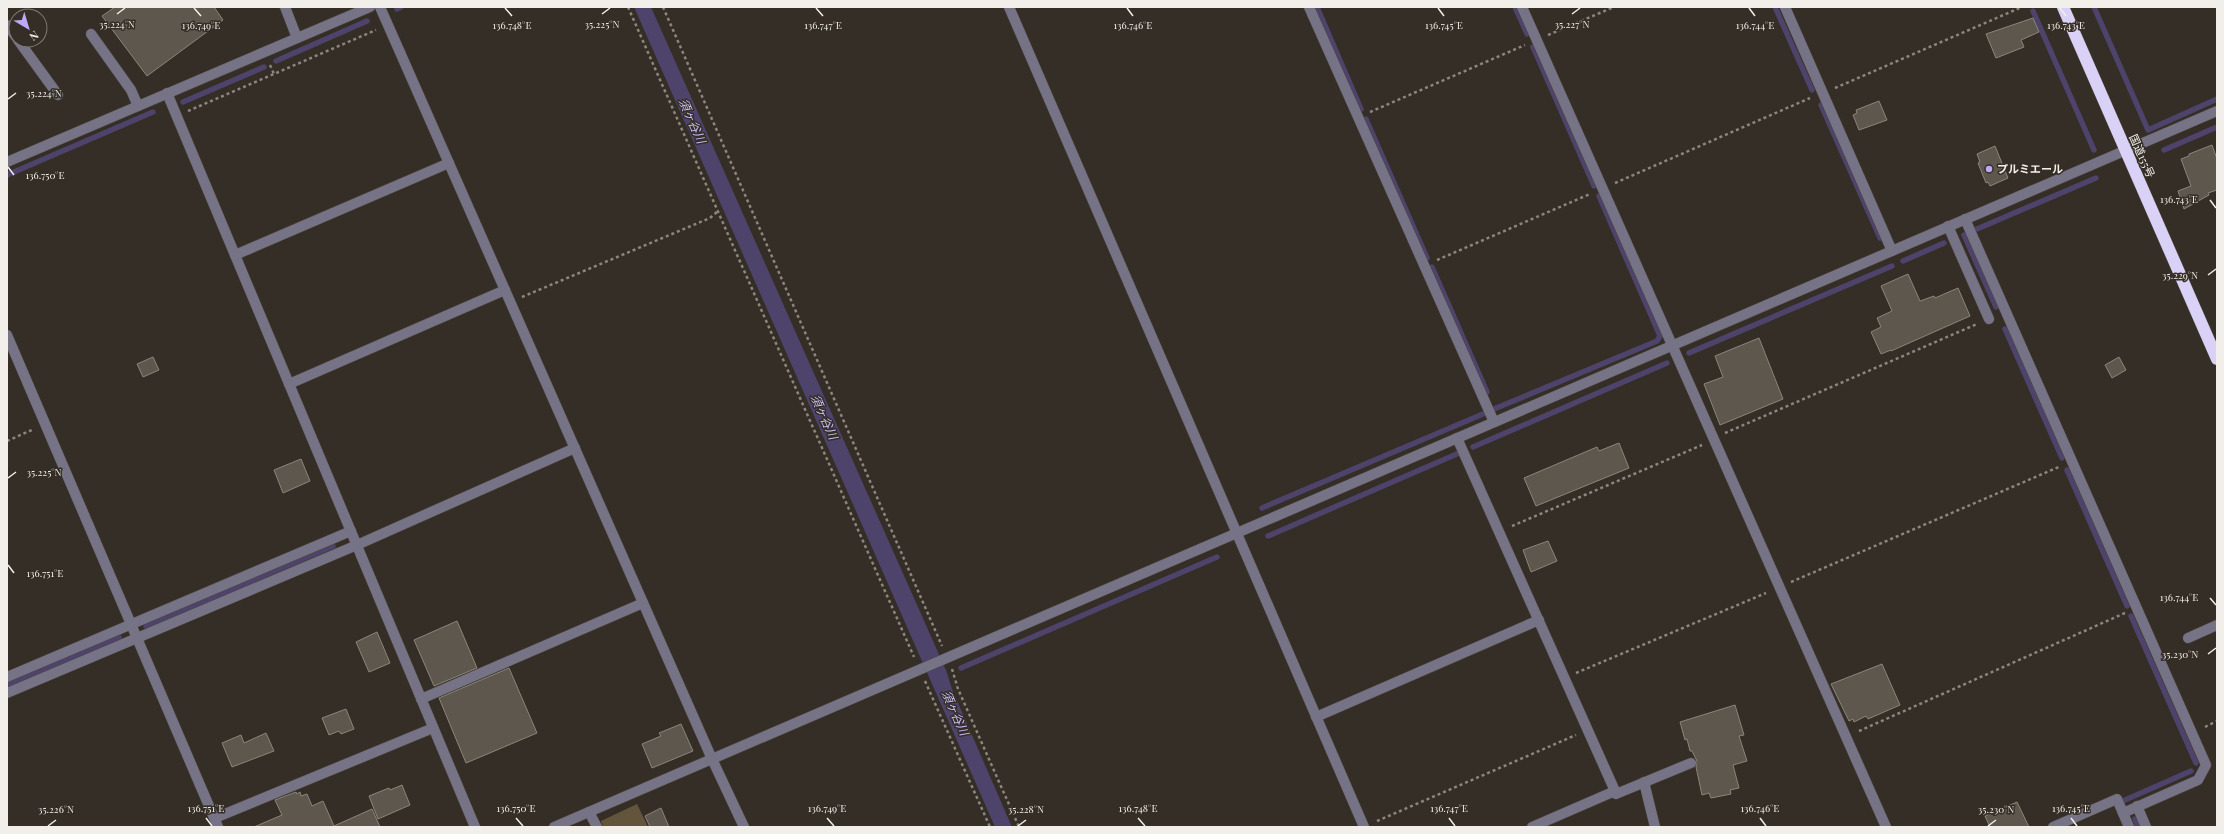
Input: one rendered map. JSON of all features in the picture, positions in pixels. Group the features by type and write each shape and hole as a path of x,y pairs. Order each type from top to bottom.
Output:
{"highway":[{"name":"国道155号","path":"2063,7 2217,359"}],"street":[{"path":"285,7 297,38"},
{"path":"7,162 370,7"},
{"path":"380,7 712,759 744,827"},
{"path":"1009,7 1364,827"},
{"path":"1309,7 1494,422"},
{"path":"1522,7 1886,827"},
{"path":"1785,7 1892,251"},
{"path":"90,34 131,90 138,106"},
{"path":"24,48 58,95"},
{"path":"167,94 475,827"},
{"path":"554,827 2217,111"},
{"path":"235,255 449,163"},
{"path":"1964,219 2206,765 2198,780 2123,813"},
{"path":"1948,226 1989,319"},
{"path":"289,384 505,290"},
{"path":"7,335 217,823 433,728"},
{"path":"1457,438 1616,794 1691,763"},
{"path":"7,693 357,545 575,448"},
{"path":"7,677 350,530"},
{"path":"421,699 643,603"},
{"path":"1316,717 1539,620"},
{"path":"2188,638 2217,625"},
{"path":"1644,782 1655,827"},
{"path":"1532,827 1615,791"},
{"path":"2054,827 2117,799 2129,827"},
{"path":"2137,806 2146,827"},
{"path":"589,812 597,827"}],"path":[{"path":"628,7 990,827"},
{"path":"663,7 956,678 958,689 1019,827"},
{"path":"1358,117 1614,7"},
{"path":"1424,266 2022,7"},
{"path":"177,116 388,25"},
{"path":"510,302 710,218 718,211"},
{"path":"1499,532 1989,319"},
{"path":"7,441 45,424"},
{"path":"1564,678 2072,462"},
{"path":"1846,737 2136,608"},
{"path":"1364,827 1588,730"}],"shaded area":[{"path":"637,804 648,827 603,827 601,821"}],"water":[{"name":"須ヶ谷川","path":"634,7 651,7 946,670 952,689 1012,827 995,827"}],"building":[{"path":"115,7 214,7 223,20 147,76 102,16"},
{"path":"2033,18 2039,32 2021,40 2024,47 1996,58 1986,34"},
{"path":"1879,101 1887,120 1859,130 1853,115 1857,113 1856,110"},
{"path":"2212,145 2217,159 2217,190 2208,193 2209,195 2184,209 2178,191 2191,186 2181,159 2189,156 2189,154"},
{"path":"1995,146 2008,178 1990,186 1988,182 1986,183 1978,163 1980,162 1977,154"},
{"path":"1908,274 1920,301 1934,296 1935,298 1958,288 1970,316 1881,354 1871,332 1881,327 1877,318 1892,311 1881,286"},
{"path":"1759,338 1783,399 1720,425 1704,384 1723,377 1715,356"},
{"path":"153,357 159,370 143,377 137,364"},
{"path":"2119,357 2126,370 2112,378 2105,365"},
{"path":"1619,443 1629,468 1536,506 1524,478 1597,447 1599,451"},
{"path":"301,459 310,481 283,493 274,470"},
{"path":"1548,541 1557,561 1531,572 1523,550"},
{"path":"457,621 477,668 434,686 414,640"},
{"path":"377,632 390,663 369,672 356,642"},
{"path":"1882,664 1900,705 1868,719 1866,716 1854,722 1853,719 1849,721 1831,684"},
{"path":"509,668 537,733 466,763 439,698"},
{"path":"1735,705 1744,735 1739,736 1747,761 1733,765 1739,788 1730,790 1731,794 1711,798 1709,793 1702,795 1696,767 1697,761 1692,751 1690,751 1687,739 1685,740 1680,722"},
{"path":"346,709 354,729 341,734 339,731 329,735 322,718"},
{"path":"681,724 693,751 652,768 642,744 661,736 659,733"},
{"path":"266,733 274,751 232,767 222,743 241,735 244,743"},
{"path":"402,785 410,805 378,819 369,796 389,788 390,790"},
{"path":"296,792 297,794 300,792 301,796 307,794 312,806 323,801 334,826 372,809 380,827 254,827 282,815 275,800"},
{"path":"2017,802 2029,827 1990,827 1985,816"},
{"path":"661,808 669,827 650,827 645,816"}],"waterway":[{"path":"397,9 401,7"},
{"path":"1317,7 1361,109"},
{"path":"1515,7 1527,34"},
{"path":"1775,7 1812,90"},
{"path":"2094,7 2148,130 2217,99"},
{"path":"2033,11 2094,150"},
{"path":"276,61 367,21"},
{"path":"1533,47 1594,186"},
{"path":"183,102 264,67"},
{"path":"1821,105 1880,238"},
{"path":"7,175 153,112"},
{"path":"1366,119 1427,258"},
{"path":"2164,150 2217,127"},
{"path":"1977,229 2096,178"},
{"path":"1494,409 1657,341 1660,336 1599,196"},
{"path":"1964,235 1996,307"},
{"path":"1903,261 1944,243"},
{"path":"1689,353 1892,266"},
{"path":"1432,267 1487,392"},
{"path":"2005,329 2062,458"},
{"path":"1473,447 1667,363"},
{"path":"1262,508 1483,414"},
{"path":"1268,536 1459,453"},
{"path":"2067,470 2127,606"},
{"path":"146,626 333,546"},
{"path":"961,668 1217,557"},
{"path":"2131,616 2196,763"},
{"path":"7,685 119,637"},
{"path":"2125,800 2191,771"},
{"path":"2135,819 2138,827"}],"place":[{"name":"プルミエール","path":"1989,169"}]}
